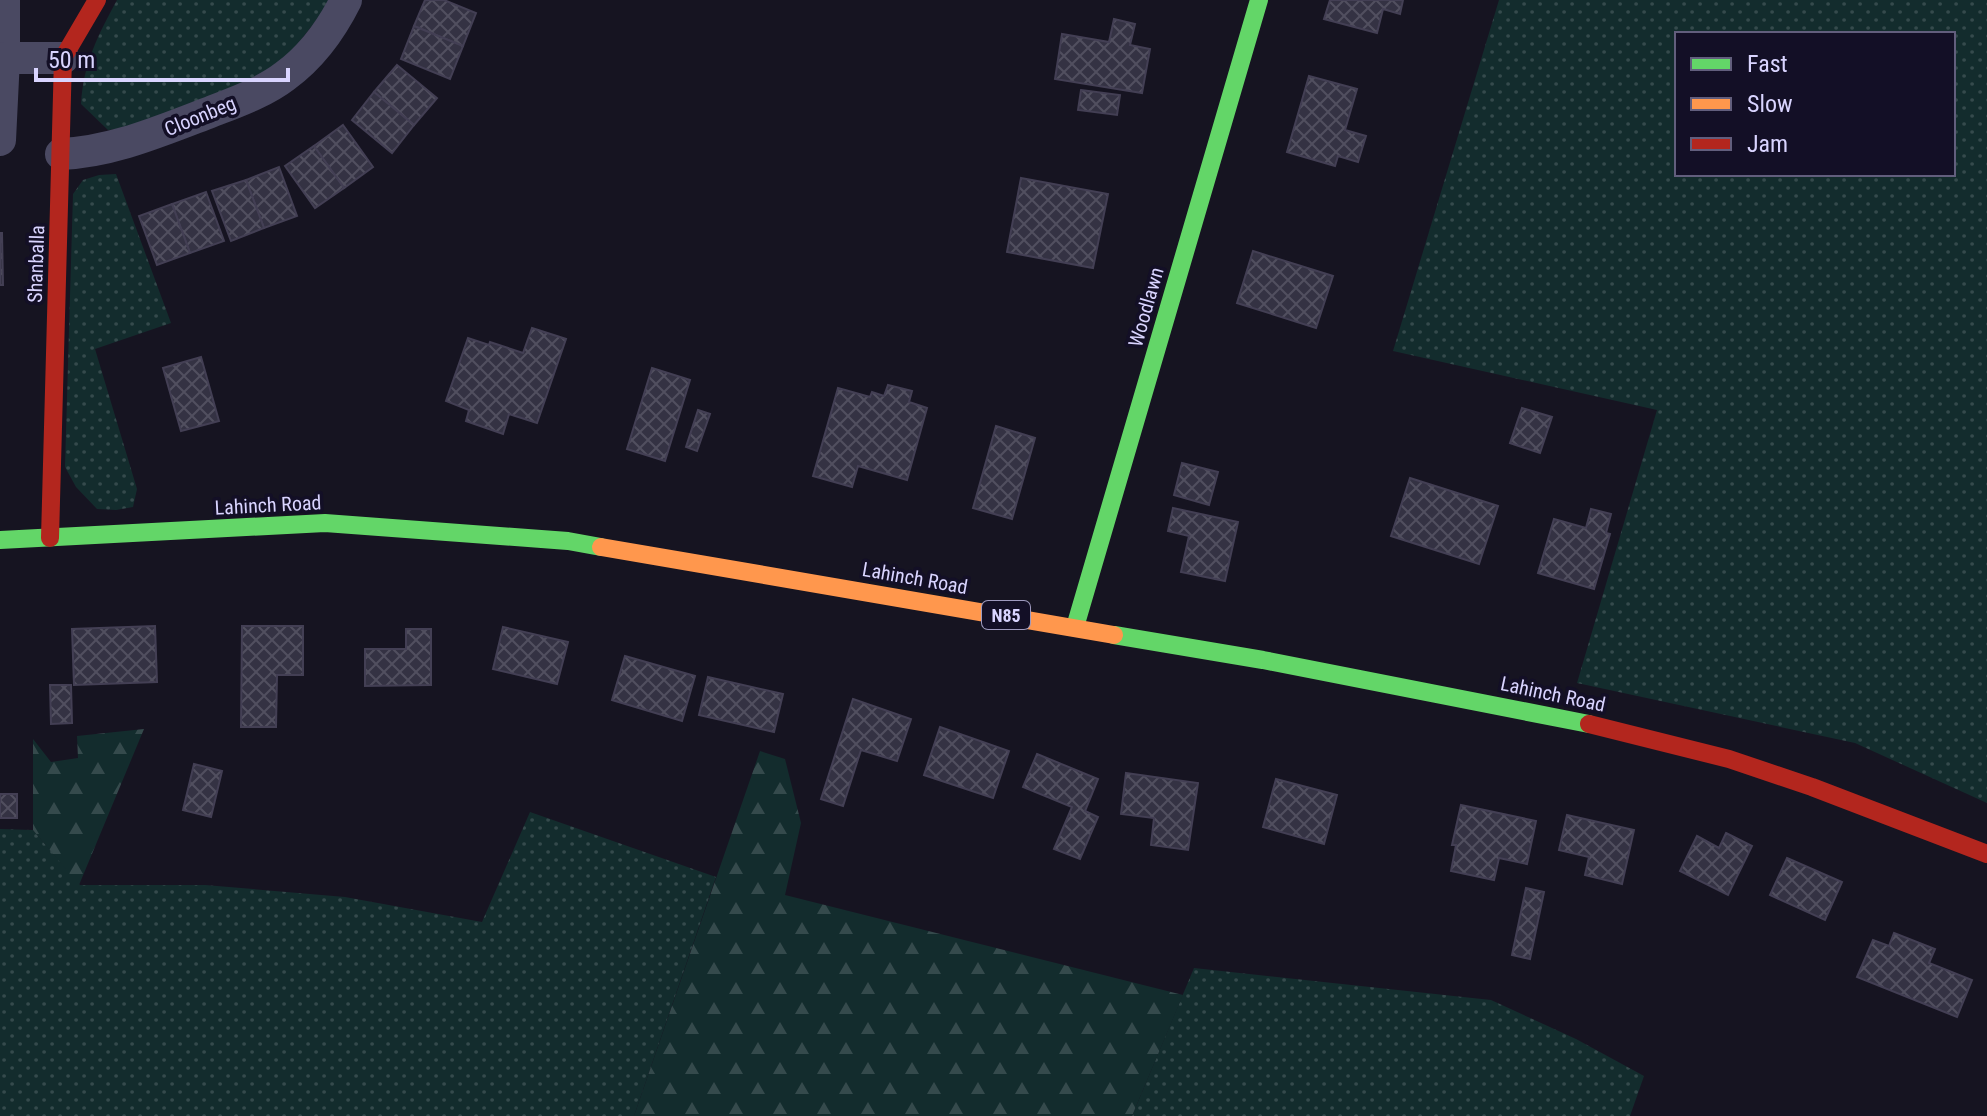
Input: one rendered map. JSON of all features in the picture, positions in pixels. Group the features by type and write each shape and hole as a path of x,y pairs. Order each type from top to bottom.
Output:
{"main road":[{"name":"Shanballa","path":"50,538 63,58 97,0"},
{"name":"Woodlawn","path":"1075,627 1259,0"},
{"name":"Lahinch Road","path":"0,540 325,523 568,541 1075,627 1562,717 1729,759 1812,787 1987,854"}],"street":[{"path":"0,140 4,0"},
{"name":"Cloonbeg","path":"61,154 90,153 154,134 242,99 274,82 285,76 319,43 346,0"},
{"path":"4,58 63,58"}],"green space":[{"path":"117,0 332,0 286,59 250,85 125,128 108,130 81,104 82,89 93,50"},
{"path":"1499,0 1987,0 1987,803 1855,743 1577,683 1657,410 1393,351"},
{"path":"116,174 171,323 95,349 137,489 133,507 116,510 97,509 76,487 65,467 73,194 83,180"},
{"path":"144,729 79,885 33,830 33,739 51,762 78,758 77,736"},
{"path":"760,751 785,759 801,823 785,895 1183,995 1132,1116 634,1116"},
{"path":"530,812 716,877 634,1116 0,1116 0,829 33,830 80,885 205,885 345,897 482,922"},
{"path":"1194,968 1491,1000 1576,1039 1644,1076 1630,1116 1132,1116"}],"building":[{"path":"425,0 444,0 476,13 463,46 414,26"},
{"path":"1330,0 1403,0 1400,14 1383,9 1377,33 1324,19"},
{"path":"1114,19 1135,24 1130,45 1150,49 1142,93 1055,79 1062,34 1109,42"},
{"path":"414,26 463,46 450,79 401,59"},
{"path":"397,65 437,98 414,125 374,92"},
{"path":"1309,76 1357,89 1345,130 1366,136 1358,162 1338,156 1335,166 1287,152"},
{"path":"1081,90 1120,95 1117,115 1078,110"},
{"path":"374,92 414,125 392,153 352,120"},
{"path":"343,125 373,167 344,188 314,146"},
{"path":"314,146 344,188 315,208 285,166"},
{"path":"279,167 297,216 264,228 246,180"},
{"path":"1021,178 1108,194 1093,268 1007,252"},
{"path":"246,180 264,228 231,241 212,191"},
{"path":"206,192 224,241 190,253 172,204"},
{"path":"172,204 190,253 157,265 139,216"},
{"path":"2,233 3,285 0,285"},
{"path":"1253,251 1333,276 1316,328 1237,303"},
{"path":"532,328 566,339 537,423 509,414 503,434 466,421 469,410 446,401 468,338 523,353"},
{"path":"201,357 219,421 181,431 163,368"},
{"path":"652,368 690,380 665,461 627,449"},
{"path":"888,385 912,391 909,402 927,408 907,480 858,466 852,487 813,476 838,388 870,397 872,392 884,396"},
{"path":"1522,408 1552,417 1540,453 1510,443"},
{"path":"698,410 710,414 697,451 686,447"},
{"path":"996,426 1035,438 1012,519 973,508"},
{"path":"1182,463 1218,472 1209,505 1174,495"},
{"path":"1410,478 1498,506 1479,564 1391,536"},
{"path":"1173,508 1238,522 1225,581 1181,572 1189,536 1168,531"},
{"path":"1591,509 1611,514 1606,533 1610,534 1594,589 1538,573 1554,519 1586,528"},
{"path":"155,626 157,682 74,685 72,629"},
{"path":"242,626 303,626 303,675 277,675 276,727 241,727"},
{"path":"503,627 568,642 557,684 493,669"},
{"path":"406,629 431,629 431,685 365,686 365,649 406,649"},
{"path":"625,656 695,676 682,721 612,700"},
{"path":"708,677 783,694 774,732 699,715"},
{"path":"50,685 71,685 72,723 51,724"},
{"path":"853,699 911,719 897,761 861,750 843,806 821,799"},
{"path":"940,727 1009,751 993,798 924,775"},
{"path":"1037,754 1098,779 1085,811 1098,817 1080,859 1054,849 1072,807 1023,787"},
{"path":"194,764 222,771 211,817 183,810"},
{"path":"1126,773 1198,783 1188,850 1151,845 1154,818 1121,814"},
{"path":"1276,779 1337,795 1324,844 1263,827"},
{"path":"0,794 17,794 17,818 0,818"},
{"path":"1461,805 1536,821 1527,864 1499,858 1494,880 1451,871 1456,845 1452,845"},
{"path":"1567,815 1634,830 1622,884 1585,875 1589,857 1559,850"},
{"path":"1726,833 1752,846 1728,895 1680,871 1697,836 1719,848"},
{"path":"1787,858 1842,882 1825,920 1770,895"},
{"path":"1526,888 1544,892 1530,959 1512,955"},
{"path":"1894,933 1935,949 1929,963 1972,980 1957,1017 1857,977 1873,940 1889,946"}],"traffic: fast":[{"path":"1075,627 1259,0"},
{"path":"0,540 325,523 568,541 601,547"},
{"path":"1114,635 1263,660 1589,724"}],"traffic: slow":[{"path":"601,547 1114,635"}],"traffic: jam":[{"path":"50,538 63,58 97,0"},
{"path":"1589,724 1729,759 1812,787 1987,854"}]}
